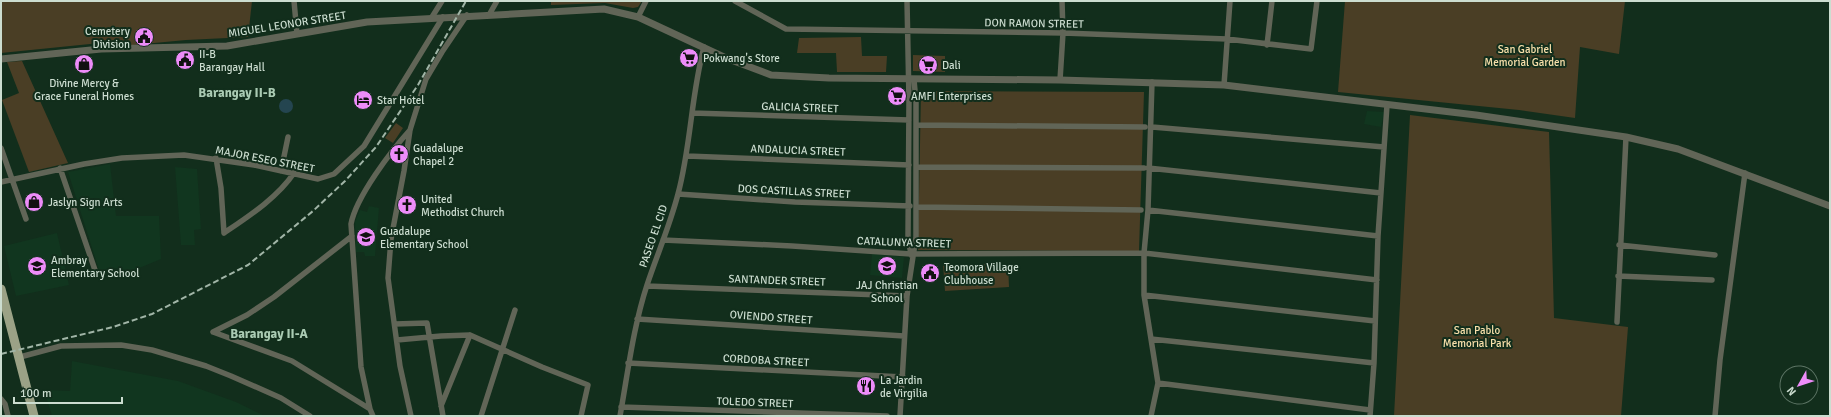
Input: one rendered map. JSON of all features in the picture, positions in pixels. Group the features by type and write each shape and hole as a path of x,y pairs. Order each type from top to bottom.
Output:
{"main road":[{"path":"1,288 4,311 20,358 34,416"}],"street":[{"path":"294,1 297,34"},
{"path":"432,18 442,1"},
{"path":"489,15 498,1"},
{"path":"638,17 646,1"},
{"name":"DON RAMON STREET","path":"735,1 786,29 1063,33 1227,39 1312,49 1317,1"},
{"path":"900,416 907,296 916,237 916,125 911,80 907,1"},
{"path":"1060,80 1063,33 1062,1"},
{"path":"1224,85 1230,1"},
{"path":"1267,44 1272,1"},
{"name":"MIGUEL LEONOR STREET","path":"1,59 101,49 228,46 367,22 467,15 604,9 638,17 747,68 771,75 911,80 1060,80 1224,85 1476,115 1626,137 1678,149 1830,206"},
{"path":"411,416 400,366 388,278 391,239 410,130 426,79 467,15"},
{"name":"MAJOR ESEO STREET","path":"1,182 60,168 122,158 184,155 216,158 281,170 318,179 334,174 364,146 443,17"},
{"name":"PASEO EL CID","path":"620,416 628,363 646,286 678,194 687,156 692,113 700,62 704,47"},
{"path":"911,80 909,120 910,206 908,236 912,256"},
{"path":"1151,416 1158,383 1144,295 1144,253 1146,168 1152,82"},
{"path":"1158,383 1370,413 1374,363 1378,236 1387,105"},
{"name":"GALICIA STREET","path":"692,113 909,120"},
{"path":"916,125 1148,127 1384,147"},
{"path":"373,416 370,409 361,367 352,236 353,213 393,149 410,130"},
{"path":"281,170 288,136"},
{"path":"1617,322 1618,276 1626,137"},
{"path":"1,148 26,219"},
{"name":"ANDALUCIA STREET","path":"687,156 909,165"},
{"path":"216,158 224,233 266,202 288,183 294,173"},
{"path":"917,167 1146,168 1381,192"},
{"path":"60,168 96,274"},
{"path":"1715,416 1720,360 1745,174"},
{"name":"DOS CASTILLAS STREET","path":"678,194 795,202 910,206"},
{"path":"916,207 1145,210 1378,236"},
{"path":"352,236 274,297 247,315 213,332 292,361 370,409"},
{"name":"CATALUNYA STREET","path":"663,240 792,246 912,256 1144,253 1377,280"},
{"path":"1620,245 1715,256"},
{"path":"1618,276 1712,280"},
{"name":"SANTANDER STREET","path":"646,286 907,296"},
{"path":"1144,295 1375,321"},
{"path":"480,416 515,310"},
{"name":"OVIENDO STREET","path":"638,319 904,336"},
{"path":"395,324 427,323 442,416"},
{"path":"397,340 470,335 542,367 588,385 581,416"},
{"path":"441,406 470,335"},
{"path":"1151,339 1374,363"},
{"path":"20,358 61,346 121,345 152,350 206,366 231,376 281,398 310,416"},
{"name":"CORDOBA STREET","path":"628,363 903,377"},
{"path":"1,399 5,404 8,416"},
{"name":"TOLEDO STREET","path":"621,407 887,416"}],"shaded area":[{"path":"1367,111 1384,112 1381,127 1364,124"},
{"path":"110,164 116,216 159,216 161,259 120,276 117,268 100,273 68,172"},
{"path":"175,167 197,169 201,229 194,230 195,245 181,245"},
{"name":"Guadalupe Elementary School","path":"369,206 379,208 375,256 365,256 364,252 356,252 355,222 360,210 367,212"},
{"name":"Ambray Elementary School","path":"57,233 69,285 16,296 4,246"},
{"name":"JAJ Christian School","path":"872,254 904,257 902,278 870,275"},
{"path":"72,361 178,381 236,402 265,416 52,416 44,390 70,391"}],"green space":[{"path":"1,1 252,1 248,37 186,40 122,46 119,38 112,45 100,43 1,53"},
{"path":"551,1 642,1 638,7 633,8 605,3 551,5"},
{"name":"San Gabriel Memorial Garden","path":"1345,1 1625,1 1619,54 1580,47 1575,118 1519,110 1338,92"},
{"path":"861,37 862,56 887,56 886,72 837,72 836,53 797,53 799,38"},
{"path":"913,55 945,56 945,72 913,71"},
{"path":"22,61 68,163 29,172 2,100 19,93 7,62"},
{"path":"921,91 1144,92 1139,251 918,250"},
{"name":"San Pablo Memorial Park","path":"1410,115 1549,132 1554,318 1628,327 1621,416 1394,416"},
{"path":"396,123 403,128 393,143 385,138"},
{"path":"943,264 1008,264 1009,287 945,291"}],"water":[{"path":"286,99 291,101 293,106 291,111 286,113 281,111 279,106 281,101"}],"railway":[{"path":"1,354 113,327 152,314 248,265 313,211 345,181 376,147 418,85 466,1"}],"place":[{"name":"Cemetery Division","path":"144,37"},
{"name":"Pokwang's Store","path":"689,58"},
{"name":"II-B Barangay Hall","path":"185,60"},
{"name":"Divine Mercy & Grace Funeral Homes","path":"84,64"},
{"name":"Dali","path":"928,65"},
{"name":"AMFI Enterprises","path":"897,96"},
{"name":"Star Hotel","path":"363,100"},
{"name":"Guadalupe Chapel 2","path":"399,154"},
{"name":"Jaslyn Sign Arts","path":"34,202"},
{"name":"United Methodist Church","path":"407,205"},
{"name":"Guadalupe Elementary School","path":"366,237"},
{"name":"Ambray Elementary School","path":"37,266"},
{"name":"JAJ Christian School","path":"887,266"},
{"name":"Teomora Village Clubhouse","path":"930,273"},
{"name":"La Jardin de Virgilia","path":"866,386"}],"district":[{"name":"Barangay II-B","path":"237,92"},
{"name":"Barangay II-A","path":"269,333"}]}
